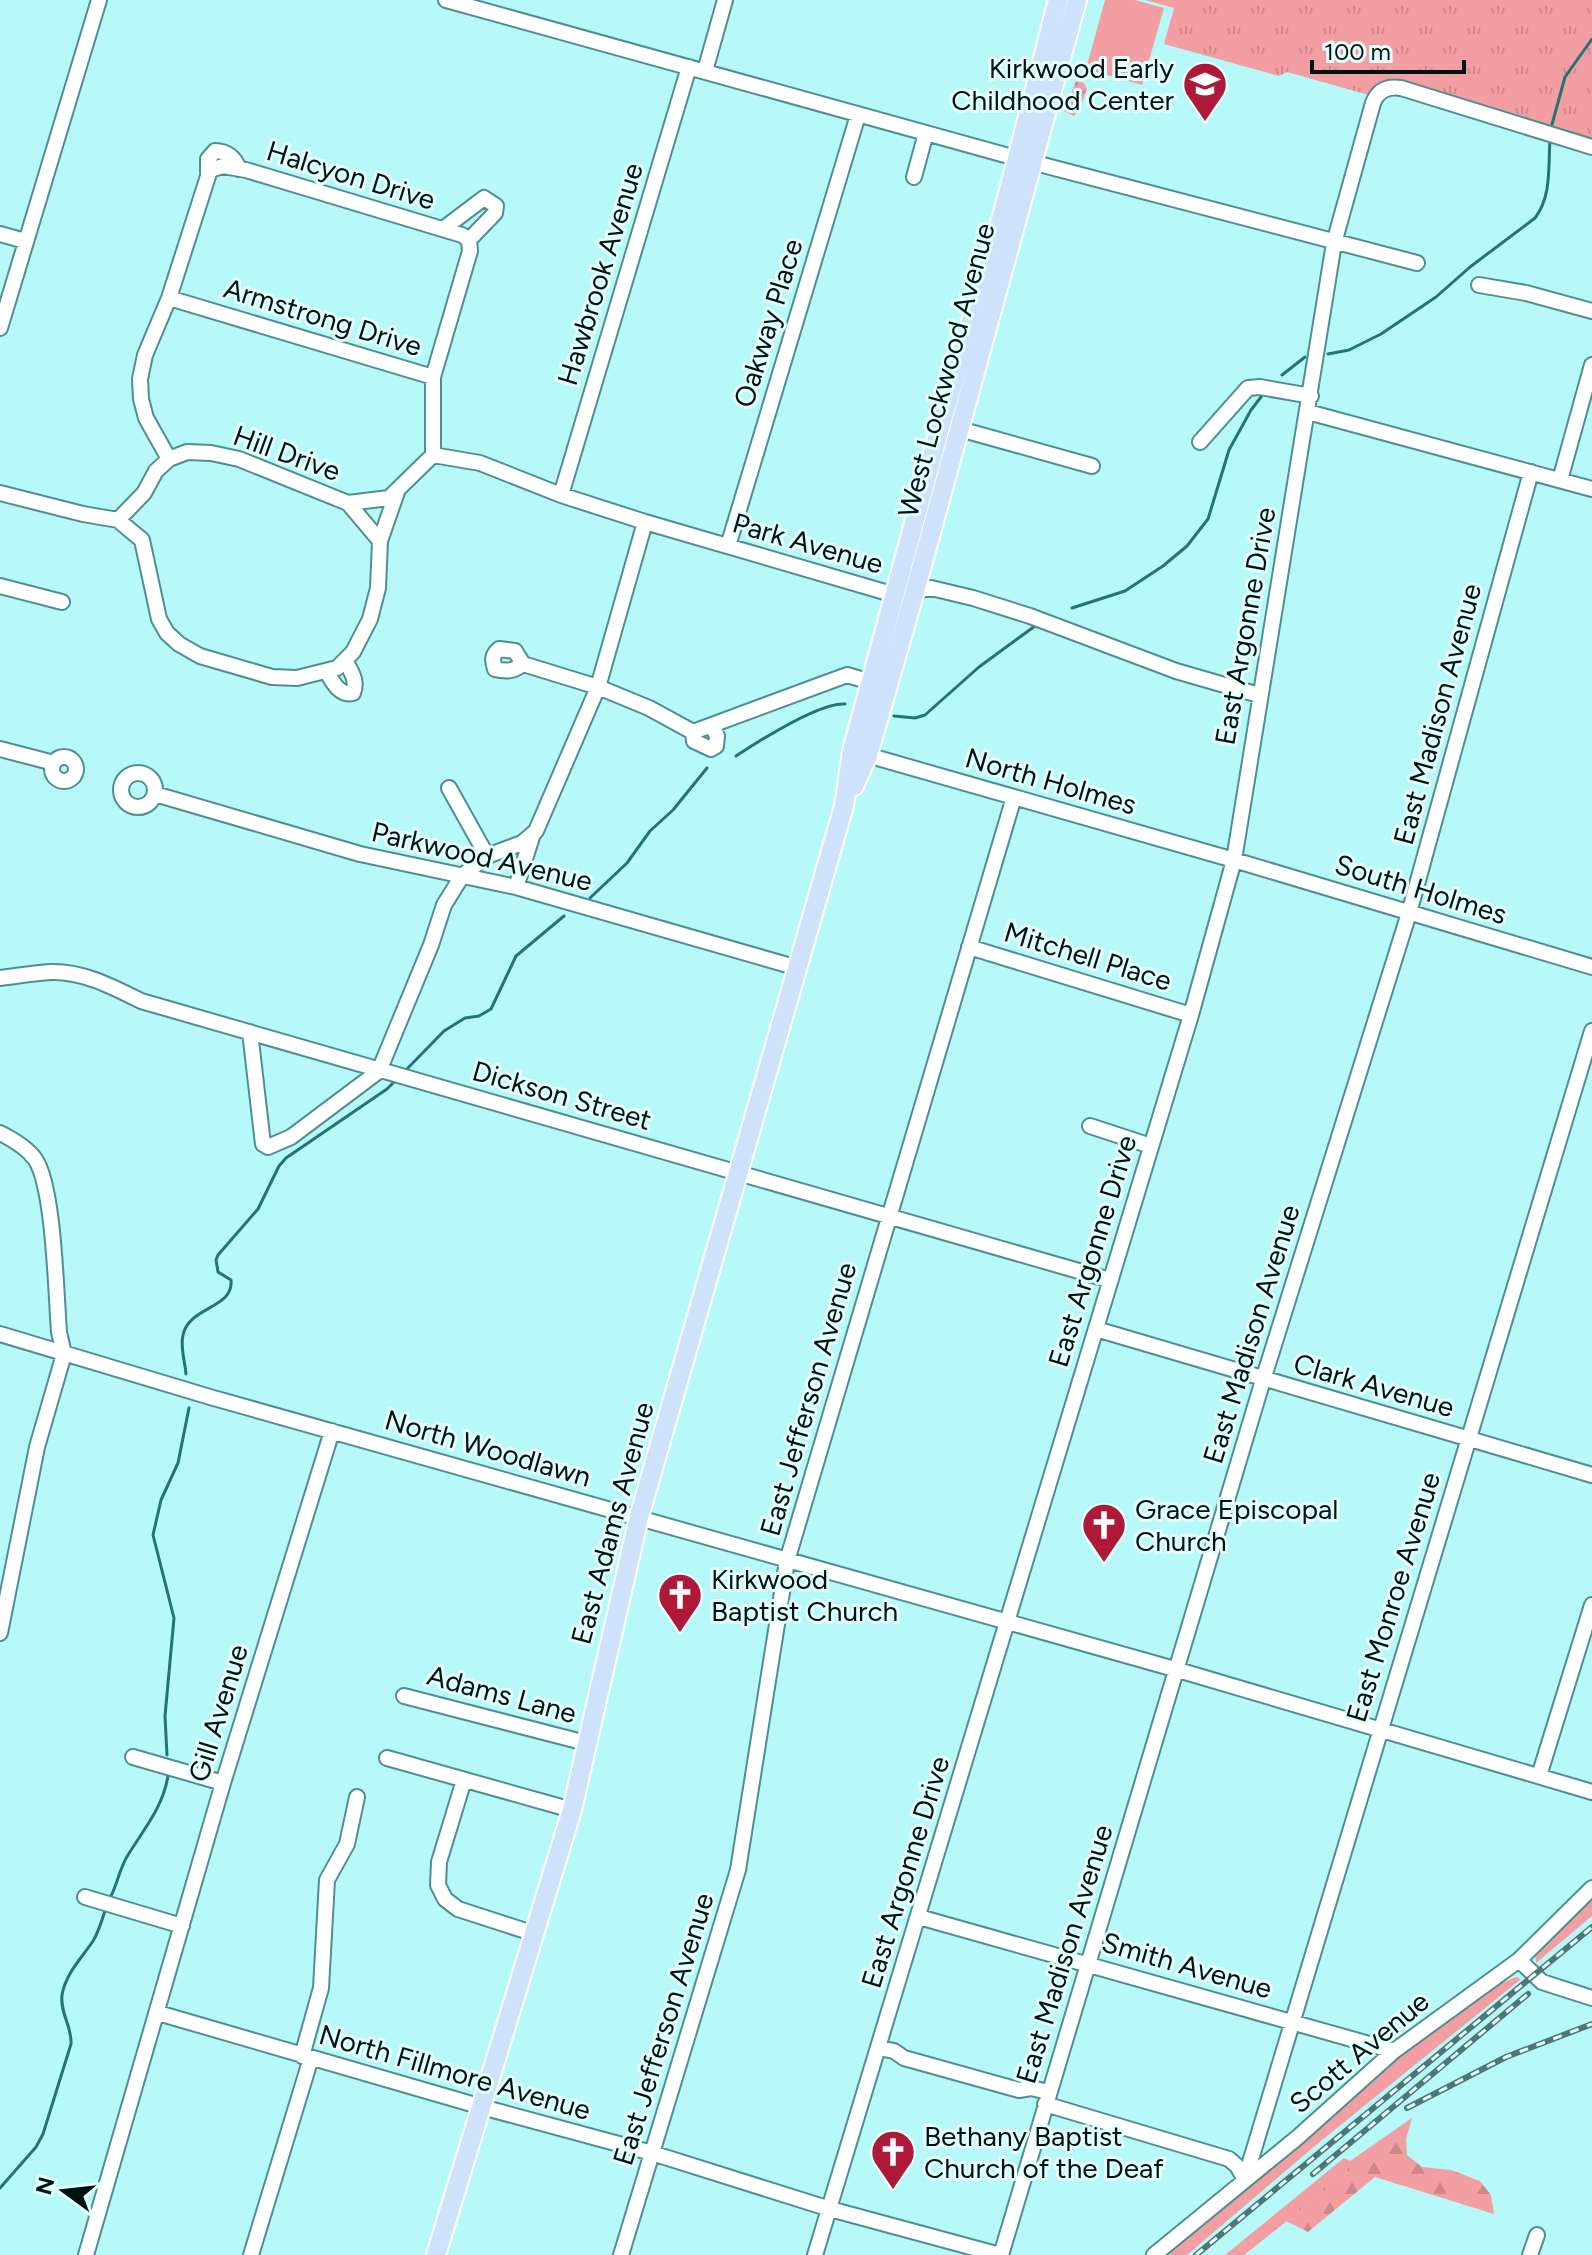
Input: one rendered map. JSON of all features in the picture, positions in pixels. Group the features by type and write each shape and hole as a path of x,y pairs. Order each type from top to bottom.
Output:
{"main road":[{"name":"West Lockwood Avenue","path":"860,753 915,591 961,429 1058,0"},
{"name":"West Lockwood Avenue","path":"860,753 871,682 941,424 1004,209 1024,160 1077,0"},
{"name":"East Adams Avenue","path":"436,2255 572,1810 639,1517 860,753"}],"street":[{"path":"0,328 99,0"},
{"path":"446,0 1024,160 1417,263"},
{"path":"705,71 725,0"},
{"name":"Hawbrook Avenue","path":"561,495 689,67"},
{"name":"East Argonne Drive","path":"815,2255 886,2050 919,1917 1191,1015 1234,860 1334,243 1373,103 1382,90 1401,88 1592,147"},
{"name":"Oakway Place","path":"728,546 858,115"},
{"path":"914,177 926,133"},
{"name":"Halcyon Drive","path":"169,298 212,170 223,166 443,229 469,240"},
{"path":"433,377 470,251 469,240 495,213 496,206 491,200 480,199 443,229"},
{"path":"0,234 25,241"},
{"path":"1479,285 1526,293 1592,311"},
{"path":"118,520 144,493 156,471 169,459 146,418 140,379 145,355 169,298"},
{"name":"Armstrong Drive","path":"169,298 433,377 433,455"},
{"path":"1560,480 1592,365"},
{"path":"1200,442 1248,388 1260,387 1592,489"},
{"path":"941,424 1092,466"},
{"name":"Hill Drive","path":"169,459 187,452 239,459 348,503 380,541"},
{"path":"135,503 159,619 167,633 200,656 272,677 297,678 337,668 353,652 370,619 378,588 380,541 397,492 433,455"},
{"name":"Park Avenue","path":"433,455 480,463 561,495 645,522 895,595 931,588 973,598 1030,616 1135,657 1259,695"},
{"name":"East Madison Avenue","path":"1000,2255 1263,1380 1409,913 1531,472"},
{"name":"Hill Drive","path":"348,503 389,498 397,492"},
{"path":"0,493 118,520 142,540"},
{"path":"516,887 532,837 598,687 645,522"},
{"path":"0,586 62,602"},
{"path":"326,671 340,691 353,693 356,685 345,660"},
{"path":"523,664 598,687 649,708 693,732 847,675 871,682"},
{"path":"693,732 694,741 711,749 716,746 717,736 712,726"},
{"path":"0,749 54,763"},
{"name":"North Holmes","path":"860,753 1234,860"},
{"path":"449,788 487,856"},
{"name":"Parkwood Avenue","path":"155,794 360,854 516,887 798,968"},
{"name":"East Jefferson Avenue","path":"621,2255 738,1870 787,1561 1014,797"},
{"path":"250,1032 263,1144 268,1147 291,1137 392,1074 444,905 462,876 487,856 532,837"},
{"name":"South Holmes","path":"1234,860 1592,967"},
{"name":"Mitchell Place","path":"969,947 1191,1015"},
{"name":"Dickson Street","path":"0,978 53,972 77,974 107,984 141,1001 1110,1280"},
{"name":"East Monroe Avenue","path":"1245,2179 1592,1031"},
{"path":"1090,1126 1151,1146"},
{"path":"0,1133 14,1140 35,1158 46,1183 59,1332 64,1354 37,1447 0,1633"},
{"name":"Clark Avenue","path":"1096,1329 1592,1475"},
{"name":"North Woodlawn","path":"0,1334 787,1561 1178,1670 1592,1792"},
{"name":"Gill Avenue","path":"86,2255 223,1783 332,1431"},
{"path":"1539,1776 1592,1605"},
{"name":"Adams Lane","path":"404,1696 586,1743"},
{"path":"133,1757 223,1783"},
{"path":"387,1758 572,1810"},
{"path":"464,1780 439,1862 438,1885 445,1899 458,1909 535,1934"},
{"path":"251,2255 307,2057 321,1988 327,1880 347,1844 357,1797"},
{"name":"Scott Avenue","path":"1156,2255 1298,2137 1394,2051 1519,1960 1592,1888"},
{"path":"85,1897 182,1926"},
{"name":"Smith Avenue","path":"919,1917 1394,2051"},
{"path":"1519,1960 1542,1982 1592,1998"},
{"name":"North Fillmore Avenue","path":"158,2013 652,2153 830,2209 1000,2255"},
{"path":"886,2050 904,2058 1019,2090 1031,2088 1046,2098 1229,2159 1245,2179"},
{"path":"1530,2255 1537,2235"}],"green space":[{"path":"1105,0 1135,0 1164,8 1142,85 1086,69"},
{"path":"1145,0 1592,0 1592,142 1385,83 1379,84 1369,95 1287,72 1279,76 1164,44 1174,8"},
{"path":"1076,81 1084,83 1087,89 1074,116 1064,111"},
{"path":"1592,1894 1592,1916 1536,1963 1535,1951"},
{"path":"1516,1977 1521,1979 1316,2145 1187,2255 1170,2255 1171,2250 1397,2059 1488,1989"},
{"path":"1412,2118 1406,2139 1407,2155 1422,2167 1451,2170 1480,2181 1491,2195 1494,2214 1375,2177 1308,2232 1286,2221 1350,2171 1350,2161"},
{"path":"1344,2158 1350,2161 1350,2171 1244,2255 1225,2255"}],"waterway":[{"path":"1551,128 1565,77 1592,39"},
{"path":"1328,354 1349,350 1381,334 1436,297 1535,218 1547,191 1550,140"},
{"path":"1282,375 1305,357"},
{"path":"1072,608 1125,591 1187,546 1208,519 1229,450 1261,397"},
{"path":"894,716 915,718 925,715 979,667 1035,626"},
{"path":"736,756 805,716 845,704"},
{"path":"590,898 627,863 650,831 673,810 707,768"},
{"path":"403,1073 444,1031 465,1018 479,1016 491,1009 516,956 564,916"},
{"path":"186,1374 182,1345 187,1326 193,1318 226,1297 230,1290 231,1280 218,1272 218,1255 258,1209 279,1166 398,1078"},
{"path":"167,1755 165,1716 174,1618 153,1535 161,1500 178,1463 189,1408"},
{"path":"111,1896 125,1860 157,1808 168,1776"},
{"path":"0,2188 36,2147 43,2134 71,2044 62,2002 64,1987 95,1937 105,1911"}],"railway":[{"path":"1196,2255 1592,1927"},
{"path":"1313,2174 1528,1994"},
{"path":"1407,2108 1506,2057 1592,2024"}],"place":[{"name":"Kirkwood Early Childhood Center","path":"1205,123"},
{"name":"Grace Episcopal Church","path":"1104,1564"},
{"name":"Kirkwood Baptist Church","path":"680,1634"},
{"name":"Bethany Baptist Church of the Deaf","path":"893,2191"}]}
